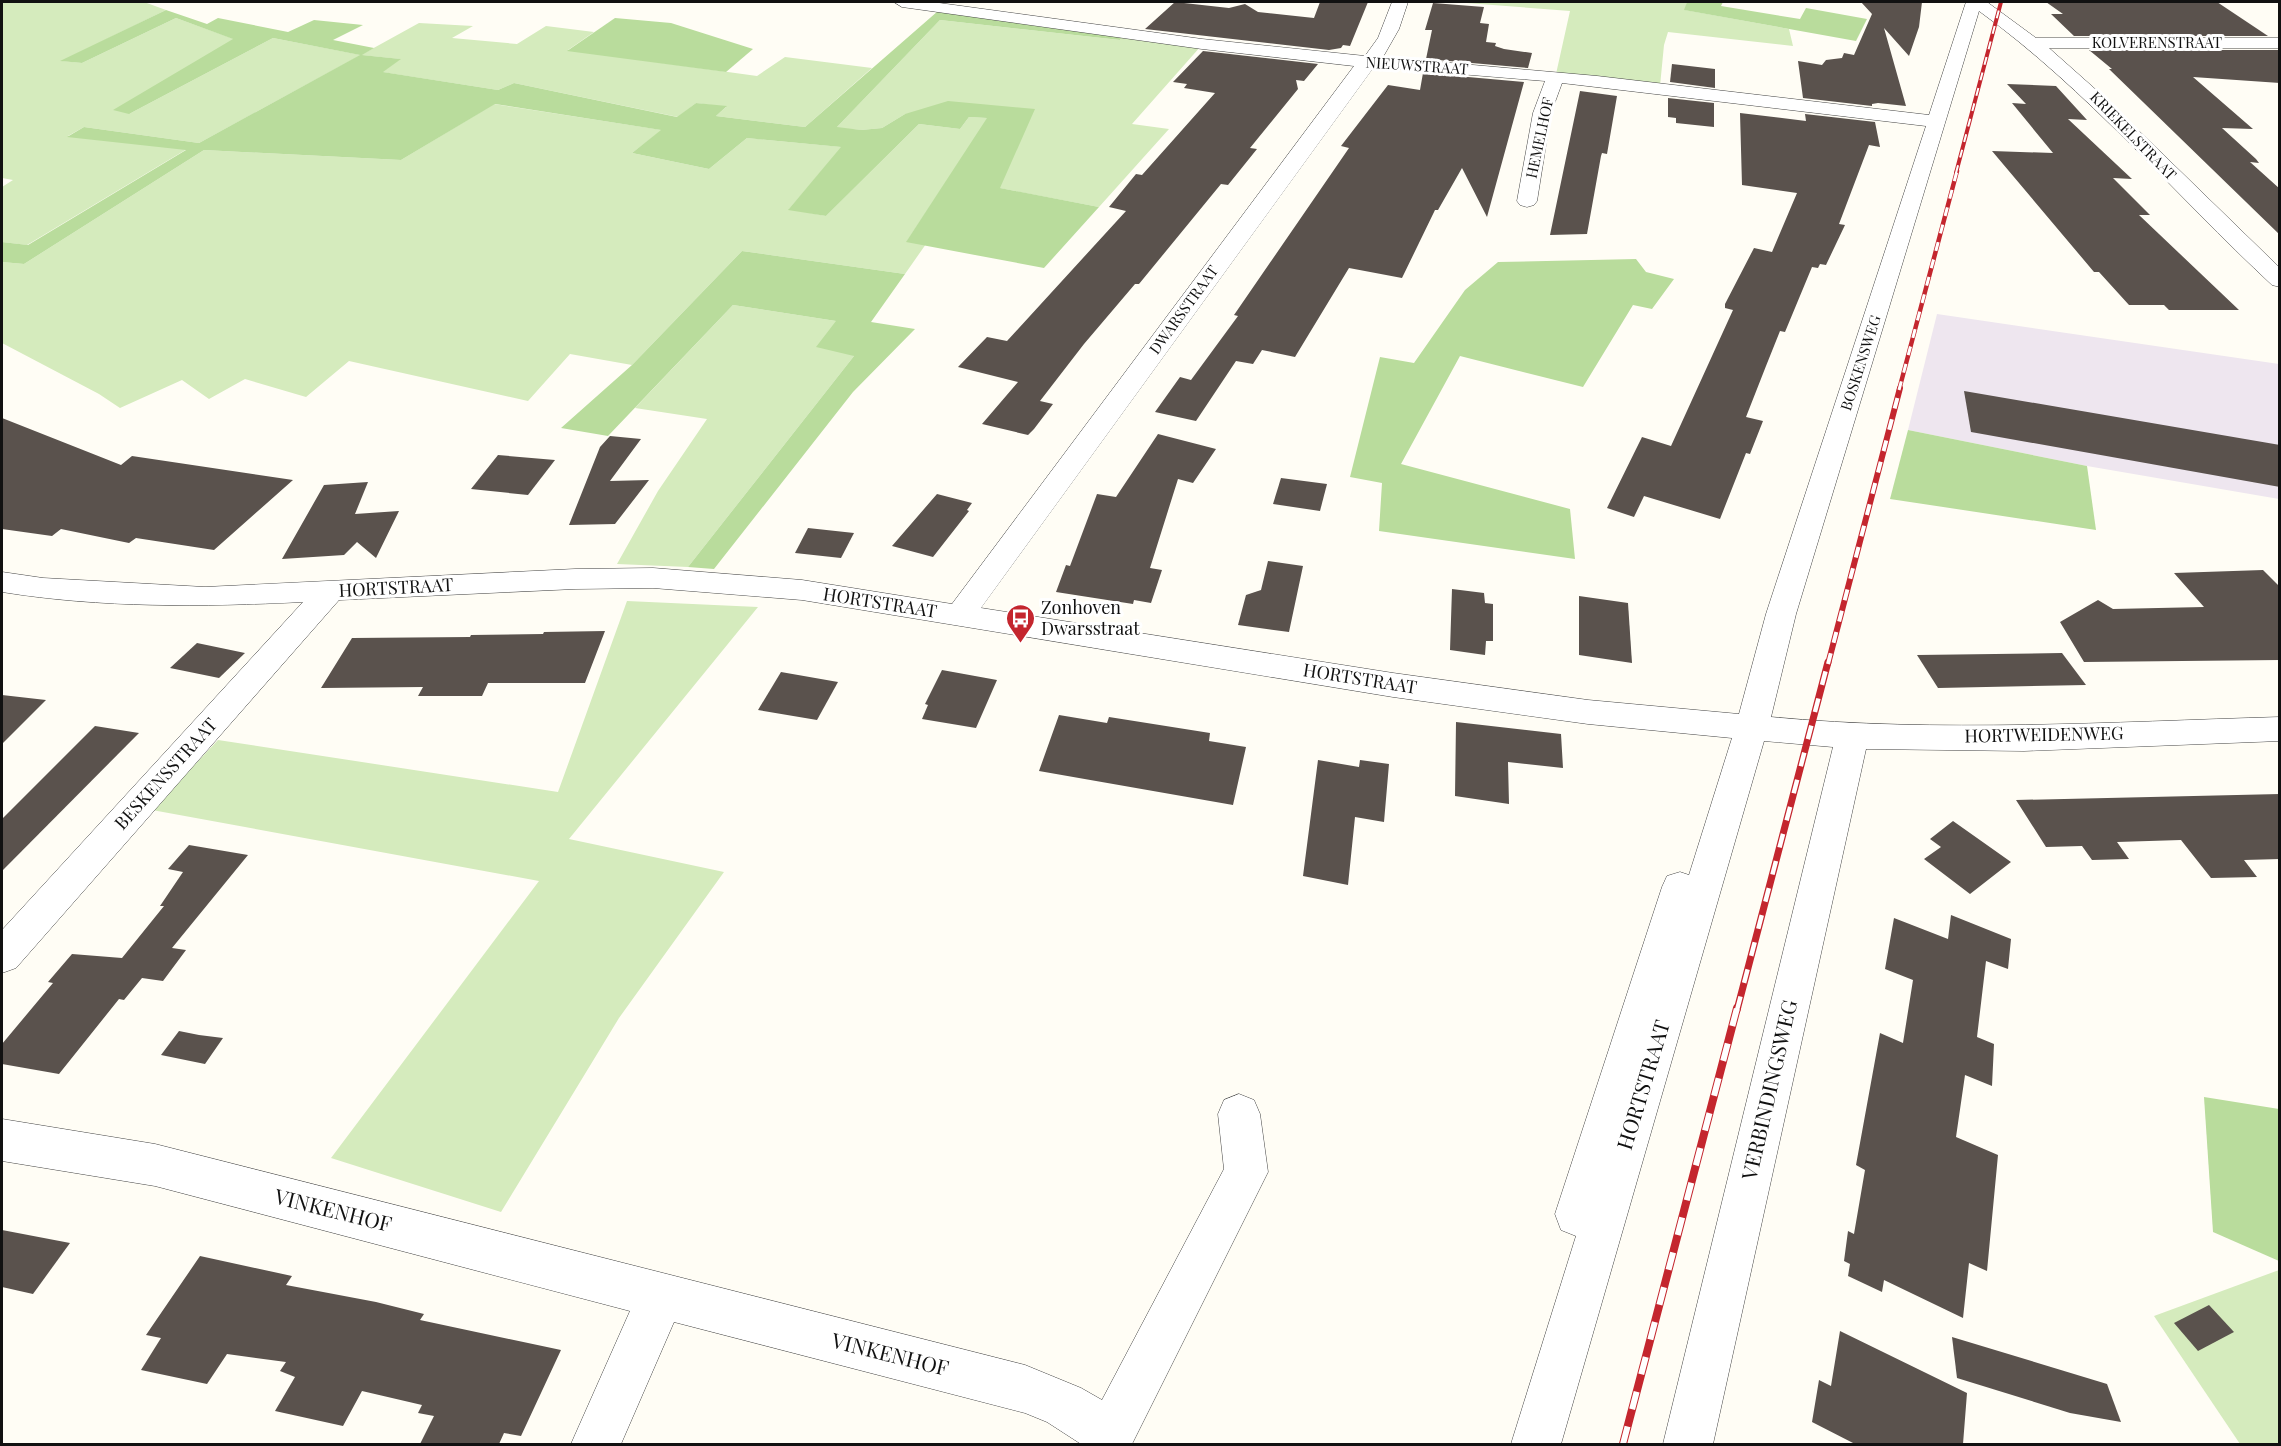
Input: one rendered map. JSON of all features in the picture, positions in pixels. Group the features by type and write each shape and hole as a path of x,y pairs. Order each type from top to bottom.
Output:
{"street":[{"name":"NIEUWSTRAAT","path":"902,2 1202,44 1369,63 1389,62 1555,77 1934,121"},
{"name":"DWARSSTRAAT","path":"958,616 1355,78 1378,54 1394,25 1401,2"},
{"name":"KRIEKELSTRAAT","path":"1976,2 2035,43 2087,89 2232,238 2280,280"},
{"name":"BOSKENSWEG","path":"1752,726 1780,614 1920,177 1934,121 1976,2"},
{"name":"KOLVERENSTRAAT","path":"2035,43 2280,43"},
{"name":"HEMELHOF","path":"1527,201 1542,113 1555,77"},
{"name":"HORTSTRAAT","path":"2,582 43,588 205,597 575,579 653,578 802,590 1405,686 1588,712 1809,733"},
{"name":"BESKENSSTRAAT","path":"2,956 330,592"},
{"path":"1577,1214 1721,756 1720,748 1707,723"},
{"name":"HORTSTRAAT","path":"1536,1444 1752,726"},
{"name":"HORTWEIDENWEG","path":"1809,733 1852,736 2024,738 2280,729"},
{"name":"VERBINDINGSWEG","path":"1688,1444 1852,736"},
{"name":"VINKENHOF","path":"2,1140 155,1165 1025,1389 1064,1405 1109,1439 1246,1172 1239,1114"},
{"path":"597,1444 661,1296"}],"shaded area":[{"path":"1937,314 2279,364 2279,499 2087,466 1908,430"}],"green space":[{"path":"2,2 144,2 166,10 62,61 82,63 176,18 234,39 129,114 273,38 361,55 199,143 84,127 68,136 187,149 27,245 2,242 2,187 13,180 2,178"},
{"path":"1453,2 1687,2 1685,10 1789,29 1793,46 1668,32 1664,45 1660,86 1556,74 1570,11"},
{"path":"1687,2 1723,2 1721,6 1800,19 1806,8 1867,19 1856,41 1684,10"},
{"path":"166,10 207,24 218,18 288,32 314,20 363,25 333,40 374,48 362,55 401,59 383,72 498,90 514,83 677,117 696,103 727,106 716,116 805,127 938,11 1123,35 1120,40 940,20 837,127 861,130 882,128 905,114 948,101 1035,109 1000,188 1099,207 1044,268 906,242 987,118 969,117 960,129 919,124 826,216 788,210 841,147 747,138 709,169 632,153 661,130 495,104 401,160 204,150 24,264 2,262 2,242 28,245 186,150 67,137 84,127 199,143 360,55 273,38 129,114 113,110 233,39 176,18 82,63 60,61"},
{"path":"615,18 671,23 753,49 726,72 567,51"},
{"path":"940,20 1120,40 1123,35 1201,46 1132,124 1169,129 1099,207 999,188 1034,109 905,114 882,128 861,130 836,128"},
{"path":"419,23 473,26 452,38 517,44 546,26 594,32 568,50 757,76 785,57 872,68 805,127 716,116 726,107 696,103 678,117 514,83 498,90 382,72 400,59 361,55"},
{"path":"494,104 662,130 632,153 709,169 747,138 842,147 789,209 826,216 919,124 960,129 969,117 988,118 907,241 926,244 905,274 742,251 632,365 570,354 528,401 349,361 306,397 245,379 209,399 182,380 120,408 99,394 2,343 2,262 24,264 204,150 401,160"},
{"path":"742,251 905,274 871,322 915,329 853,392 714,569 688,567 854,356 816,347 836,321 733,305 608,436 561,428 632,365"},
{"path":"1636,259 1646,272 1674,279 1652,309 1633,305 1583,387 1460,356 1401,464 1570,509 1575,559 1379,531 1382,483 1350,477 1380,357 1414,363 1465,290 1498,262"},
{"path":"733,305 836,321 854,356 688,567 617,564 658,491 707,419 635,408"},
{"path":"1908,430 2087,466 2096,530 1890,499"},
{"path":"627,601 758,607 569,839 724,872 619,1018 501,1212 331,1158 539,881 152,810 218,740 558,792"},
{"path":"2204,1097 2279,1109 2279,1261 2213,1232"},
{"path":"2279,1270 2279,1444 2240,1444 2154,1316"}],"building":[{"path":"1175,2 1229,8 1245,4 1258,12 1314,18 1320,2 1368,2 1350,46 1343,45 1341,48 1329,50 1145,29"},
{"path":"1861,2 1922,2 1919,27 1909,56 1884,28 1906,106 1878,103 1872,106 1803,98 1798,61 1822,65 1826,60 1842,58 1844,53 1854,55 1872,14"},
{"path":"2046,2 2217,2 2268,36 2074,36 2051,14 2063,14"},
{"path":"1433,3 1484,7 1480,23 1489,24 1486,42 1496,43 1495,46 1504,49 1532,53 1528,68 1426,59 1432,30 1425,30"},
{"path":"2089,50 2280,50 2280,83 2193,77 2253,129 2222,128 2256,159 2259,163 2250,162 2280,189 2280,235 2109,69 2112,69"},
{"path":"1203,51 1318,64 1304,81 1296,80 1298,89 1250,148 1257,149 1228,185 1221,184 1139,284 1135,284 1084,344 1040,401 1053,404 1034,429 1028,435 982,424 1018,382 958,367 987,337 1007,341 1126,211 1109,207 1136,174 1142,175 1215,93 1184,88 1187,84 1173,82"},
{"path":"1672,64 1715,69 1715,88 1670,82"},
{"path":"1423,73 1524,82 1487,217 1462,168 1438,210 1435,210 1402,278 1349,268 1295,357 1262,350 1253,364 1236,361 1196,421 1155,412 1180,377 1191,380 1238,316 1234,315 1349,148 1341,146 1388,85 1420,90"},
{"path":"2007,84 2056,86 2087,120 2068,119 2132,179 2113,178 2150,215 2139,215 2239,310 2169,310 2164,305 2129,305 2099,272 2094,272 1992,151 2053,153 2012,103 2026,104"},
{"path":"1580,91 1617,96 1607,154 1602,153 1601,156 1587,234 1550,235"},
{"path":"1668,98 1714,103 1714,127 1676,123 1676,118 1668,117"},
{"path":"1740,113 1806,121 1805,114 1875,122 1880,147 1869,145 1839,224 1845,225 1826,265 1820,264 1818,268 1812,267 1785,332 1780,331 1746,417 1763,421 1750,454 1746,453 1720,519 1644,496 1634,517 1607,508 1642,437 1671,446 1733,310 1725,308 1725,304 1754,248 1772,252 1797,193 1742,185"},
{"path":"1964,391 2280,445 2280,487 1971,432"},
{"path":"2,418 121,465 132,456 293,480 214,550 136,538 129,543 61,529 52,536 2,529"},
{"path":"1158,434 1216,449 1193,483 1178,479 1150,568 1162,570 1151,603 1134,600 1133,604 1056,592 1066,565 1070,566 1097,494 1116,497"},
{"path":"610,436 641,439 610,481 649,480 615,524 569,525 600,447"},
{"path":"498,455 555,460 528,495 471,489"},
{"path":"1281,478 1327,484 1320,511 1273,504"},
{"path":"368,482 355,514 399,511 376,558 357,542 344,555 282,559 324,485"},
{"path":"937,494 972,503 967,510 969,511 933,557 892,546"},
{"path":"808,528 854,533 841,558 795,553"},
{"path":"1268,561 1303,566 1289,632 1238,625 1246,595 1261,590"},
{"path":"2263,570 2280,587 2280,660 2084,662 2060,622 2098,600 2113,609 2204,607 2174,573"},
{"path":"1452,589 1484,593 1485,603 1493,604 1493,641 1486,641 1485,655 1450,650"},
{"path":"1579,596 1628,603 1632,663 1579,655"},
{"path":"605,631 585,683 488,683 482,696 418,696 423,687 321,688 352,638 470,637 471,635"},
{"path":"197,643 245,653 219,678 170,668"},
{"path":"2062,653 2086,685 1938,688 1917,655"},
{"path":"942,670 997,680 976,728 922,719 928,705 925,704"},
{"path":"781,672 838,682 817,720 758,710"},
{"path":"2,695 46,700 2,744"},
{"path":"1059,715 1107,723 1109,717 1210,733 1209,741 1246,747 1233,805 1039,771"},
{"path":"1456,722 1561,734 1563,768 1508,762 1509,804 1455,796"},
{"path":"95,726 139,733 2,871 2,819"},
{"path":"1318,760 1359,767 1360,760 1389,764 1384,822 1355,817 1348,885 1303,876"},
{"path":"2280,794 2280,859 2244,860 2257,877 2211,878 2181,840 2117,842 2129,859 2092,860 2082,846 2046,847 2016,800"},
{"path":"1953,821 2011,862 1970,894 1924,859 1941,847 1930,839"},
{"path":"189,845 248,855 172,948 186,950 163,981 142,978 124,1000 119,999 59,1074 2,1064 2,1044 53,983 48,982 72,954 122,958 164,906 160,906 183,872 168,869"},
{"path":"1951,915 2011,939 2008,969 1986,961 1977,1037 1994,1044 1992,1086 1965,1075 1956,1137 1998,1155 1987,1271 1969,1263 1963,1318 1884,1280 1882,1292 1848,1276 1850,1264 1844,1261 1848,1231 1854,1234 1865,1170 1856,1165 1880,1033 1903,1043 1913,980 1885,969 1894,918 1948,939"},
{"path":"179,1031 223,1038 205,1064 161,1055"},
{"path":"2,1230 70,1243 33,1294 2,1287"},
{"path":"200,1256 292,1276 286,1285 376,1302 424,1314 420,1320 561,1350 521,1436 504,1433 499,1444 420,1444 434,1416 418,1413 422,1405 362,1391 343,1426 275,1411 295,1377 280,1371 286,1362 227,1354 207,1384 141,1370 161,1338 146,1335"},
{"path":"2209,1305 2234,1332 2198,1351 2174,1323"},
{"path":"1840,1331 1967,1393 1963,1444 1855,1444 1812,1422 1819,1380 1831,1386"},
{"path":"1952,1337 2107,1384 2121,1422 2070,1413 1957,1378"}],"railway":[{"path":"1956,173 2001,2"},
{"path":"1899,390 1957,171"},
{"path":"1828,664 1900,388"},
{"path":"1737,1010 1828,662"},
{"path":"1623,1444 1737,1008"}],"place":[{"name":"Zonhoven Dwarsstraat","path":"1020,644"}]}
